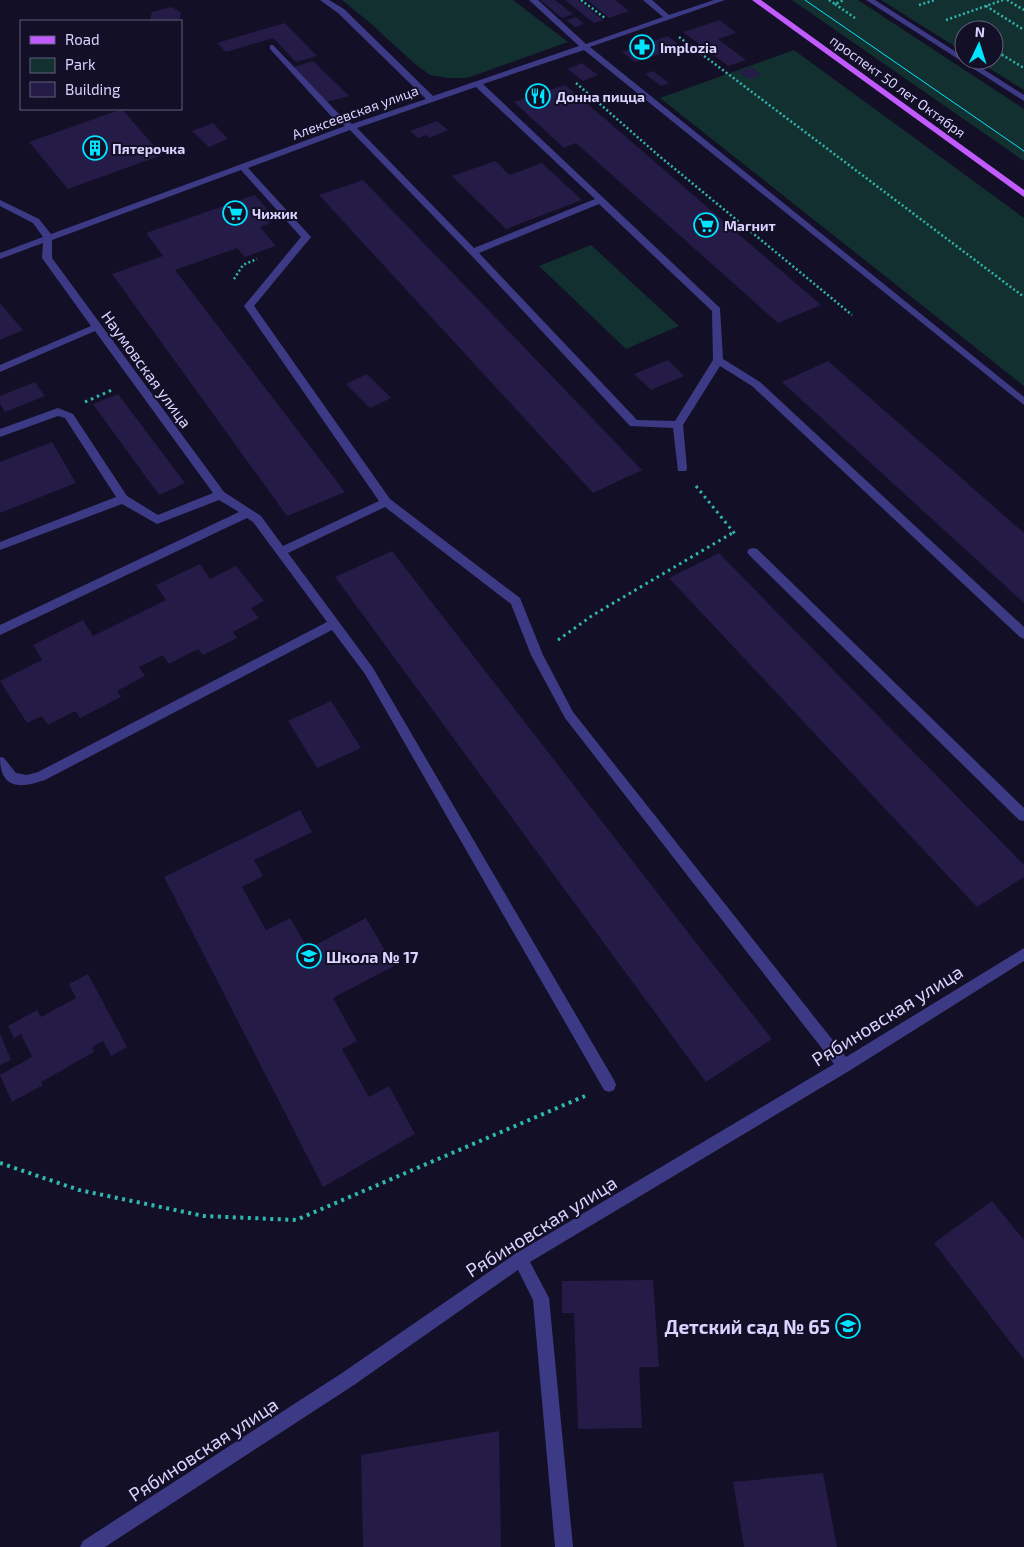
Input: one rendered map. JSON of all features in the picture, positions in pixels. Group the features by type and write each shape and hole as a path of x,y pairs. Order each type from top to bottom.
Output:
{"main road":[{"name":"проспект 50 лет Октября","path":"756,0 1024,194"}],"street":[{"path":"324,0 341,11 431,99"},
{"path":"532,0 585,47 1024,402"},
{"path":"647,0 668,18"},
{"name":"Алексеевская улица","path":"0,256 350,127 721,0"},
{"path":"870,0 1024,99"},
{"path":"273,46 334,114 350,127 474,252 634,423 678,425"},
{"path":"477,83 717,310 718,360 678,425 682,468"},
{"path":"243,168 306,237 249,306 386,502 516,601 537,655 569,715 844,1066"},
{"path":"474,252 600,200"},
{"path":"0,203 36,221 48,237"},
{"name":"Наумовская улица","path":"48,237 47,258 220,495 257,519 369,671 609,1086"},
{"path":"0,369 97,327"},
{"path":"718,360 756,384 1024,634"},
{"path":"0,433 58,412 70,416 124,499 157,520 220,495"},
{"path":"0,546 124,499"},
{"path":"282,552 386,502"},
{"path":"0,630 247,513"},
{"path":"753,552 1024,816"},
{"path":"0,762 12,778 27,780 41,776 334,624"},
{"name":"Рябиновская улица","path":"89,1547 348,1379 520,1259 844,1066 1024,954"},
{"path":"520,1259 541,1298 564,1547"}],"path":[{"path":"581,0 611,22"},
{"path":"829,0 835,4 844,0"},
{"path":"946,20 1003,0"},
{"path":"1007,0 1024,10"},
{"path":"986,6 1024,30"},
{"path":"677,35 1024,297"},
{"path":"1004,56 1024,68"},
{"path":"576,83 658,154 852,315"},
{"path":"91,399 112,390"},
{"path":"706,498 753,552"},
{"path":"537,655 593,615 734,532"},
{"path":"0,1163 79,1190 204,1216 296,1220 609,1086"}],"green space":[{"path":"342,0 513,0 568,42 467,78 430,75"},
{"path":"792,0 858,0 954,63 954,70 965,70 1024,109 1024,161"},
{"path":"881,0 1024,0 1024,90 992,70 1004,70 1004,20 954,20 954,46"},
{"path":"794,50 1024,218 1024,386 660,98"},
{"path":"591,245 679,326 626,349 539,266"}],"building":[{"path":"540,0 555,0 573,14 562,18"},
{"path":"565,0 578,0 603,20 594,23"},
{"path":"587,0 615,0 629,11 609,18"},
{"path":"171,7 181,12 180,19 178,20 152,20 150,19 152,12"},
{"path":"576,17 584,24 575,27 566,20"},
{"path":"720,20 736,33 718,39 746,60 728,66 683,32"},
{"path":"285,23 317,56 296,62 273,38 226,52 217,43"},
{"path":"668,36 682,47 635,62 622,52"},
{"path":"313,61 349,96 327,102 294,67"},
{"path":"582,63 598,75 583,81 567,69"},
{"path":"752,67 761,75 749,79 739,72"},
{"path":"653,71 669,83 661,86 645,74"},
{"path":"565,85 821,305 778,323 576,143 564,148 514,102"},
{"name":"Пятерочка","path":"123,110 162,155 68,189 29,142"},
{"path":"437,121 448,130 429,138 427,135 418,138 410,131"},
{"path":"213,123 228,139 209,147 192,131"},
{"path":"495,161 510,175 542,163 582,200 506,229 452,176"},
{"path":"363,180 642,470 593,493 319,195"},
{"path":"255,195 267,209 260,211 270,223 260,227 276,246 245,257 237,248 175,270 345,492 287,516 112,274 163,256 146,233"},
{"path":"0,303 23,330 0,340"},
{"path":"668,360 684,376 651,390 634,374"},
{"path":"828,361 1024,533 1024,603 782,382"},
{"path":"367,374 391,398 370,408 346,384"},
{"path":"35,382 45,396 5,412 0,404 0,396"},
{"path":"118,394 185,483 159,495 93,404"},
{"path":"52,442 76,483 0,513 0,462"},
{"path":"392,551 772,1039 706,1082 335,577"},
{"path":"719,553 1024,865 1024,877 977,907 669,578"},
{"path":"200,564 210,579 236,566 264,601 251,608 259,618 233,632 237,638 203,655 198,649 169,664 163,655 139,667 145,676 117,691 121,697 80,718 75,711 48,725 42,716 27,723 0,681 42,660 33,645 83,620 93,636 166,600 156,585"},
{"path":"331,701 361,748 317,768 288,721"},
{"path":"300,810 312,832 254,860 263,876 242,887 266,930 290,918 308,949 366,918 394,966 333,998 357,1041 342,1049 369,1097 389,1086 415,1134 323,1187 164,877"},
{"path":"88,974 127,1047 111,1056 103,1041 92,1047 94,1052 41,1082 43,1085 12,1102 0,1075 32,1057 21,1034 14,1038 8,1026 37,1010 41,1017 76,998 69,984"},
{"path":"0,1033 11,1060 0,1065"},
{"path":"992,1201 1024,1240 1024,1360 934,1243"},
{"path":"653,1280 659,1367 639,1367 642,1428 578,1429 574,1313 562,1313 562,1281"},
{"path":"499,1431 501,1547 363,1547 361,1455"},
{"path":"823,1473 837,1547 744,1547 733,1482"}],"tram line":[{"path":"805,0 1024,151"}],"place":[{"name":"Implozia","path":"642,47"},
{"name":"Донна пицца","path":"538,96"},
{"name":"Пятерочка","path":"95,148"},
{"name":"Чижик","path":"235,213"},
{"name":"Магнит","path":"706,225"},
{"name":"Школа № 17","path":"309,956"},
{"name":"Детский сад № 65","path":"848,1326"}]}
